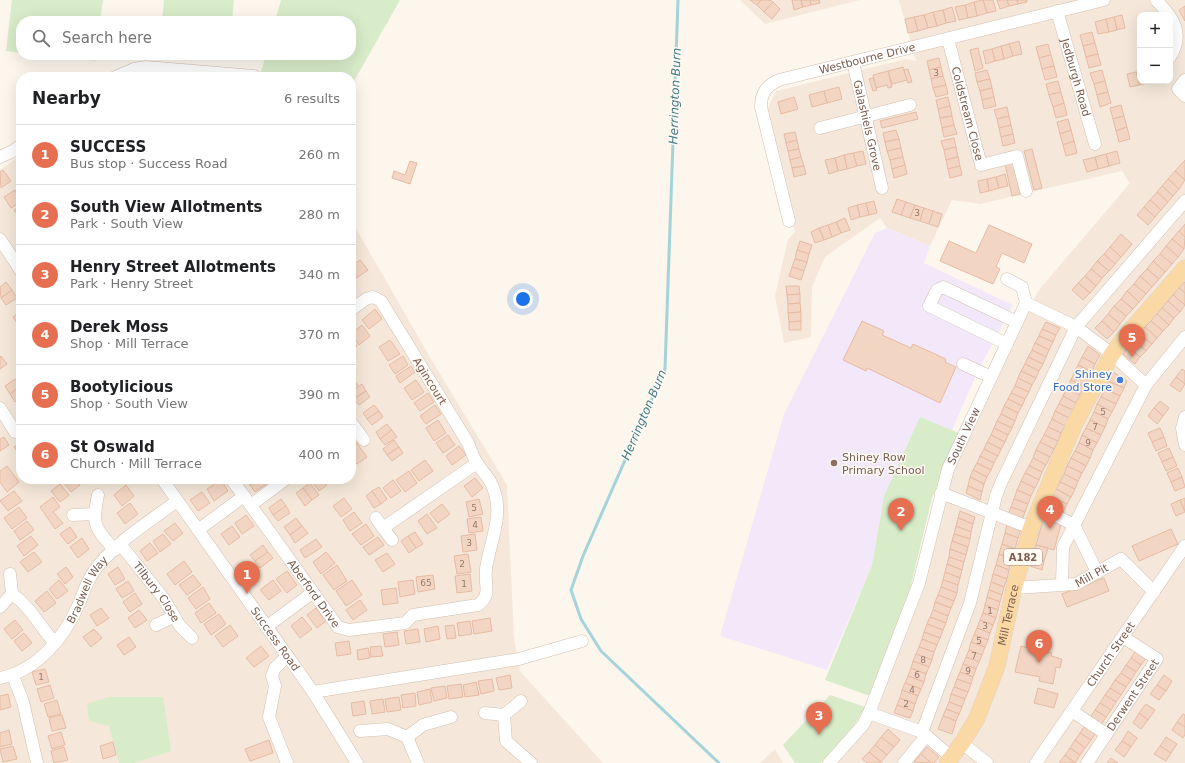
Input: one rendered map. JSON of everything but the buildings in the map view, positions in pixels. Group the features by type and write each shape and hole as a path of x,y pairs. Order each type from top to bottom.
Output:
{"main road":[{"name":"A182","path":"1112,354 1129,332 1185,268"},
{"name":"Mill Terrace","path":"949,760 962,744 976,718 997,666 1014,588 1031,528 1039,507 1074,425 1112,354"}],"street":[{"name":"Westbourne Drive","path":"789,221 762,117 761,99 764,90 770,84 779,80 1104,0"},
{"path":"1156,0 1171,15 1179,37 1177,48 1173,53"},
{"name":"Jedburgh Road","path":"1057,11 1095,144"},
{"name":"Coldstream Close","path":"948,39 981,165 1017,156 1026,191"},
{"name":"Galashiels Grove","path":"853,62 882,188"},
{"path":"126,72 146,67 206,72"},
{"path":"1185,80 1178,88 1185,96"},
{"path":"820,128 910,105"},
{"path":"0,156 16,150"},
{"path":"904,763 924,734 970,602 991,514 1001,483 1076,326 1185,201"},
{"path":"0,239 16,263"},
{"path":"1007,278 1022,287 1026,302 1076,326 1112,354 1146,385"},
{"path":"1007,344 929,306 937,290 943,287 1017,322"},
{"name":"Agincourt","path":"356,306 366,299 373,297 381,301 468,443 477,463 491,482 495,494 498,518 496,533 486,571 487,596 483,601"},
{"name":"South View","path":"829,763 863,725 869,713 919,583 948,469 1026,302"},
{"path":"1062,584 1063,547 1146,385 1185,337"},
{"path":"963,364 991,377"},
{"path":"0,408 15,432"},
{"path":"1185,417 1182,428 1185,445"},
{"path":"356,431 364,440"},
{"path":"383,528 477,463"},
{"name":"Success Road","path":"166,484 313,692 357,763"},
{"name":"Aberford Drive","path":"235,484 338,627 349,630 405,622 413,615 478,605 483,601"},
{"path":"198,530 277,484"},
{"path":"941,493 991,514 1031,528"},
{"path":"73,515 94,514 98,495"},
{"name":"Bradwell Way","path":"0,678 13,676 24,670 56,643 70,621 93,572 132,534 178,501"},
{"path":"1039,507 1074,525 1097,572"},
{"name":"Tilbury Close","path":"94,514 97,529 118,547 164,599 173,617 192,638"},
{"path":"376,518 392,540"},
{"name":"Church Street","path":"1036,763 1185,546"},
{"name":"Mill Pit","path":"1014,588 1076,584 1121,559 1154,592"},
{"path":"10,574 12,594 23,602 44,631 56,643"},
{"path":"266,627 312,593"},
{"path":"0,607 12,594"},
{"path":"156,625 173,617"},
{"name":"Derwent Street","path":"1086,763 1156,659 1123,637"},
{"path":"313,692 519,659 582,641"},
{"path":"287,656 275,668 272,676 275,686 269,717 287,763"},
{"path":"13,676 23,702 37,763"},
{"path":"485,712 504,715 521,701"},
{"path":"1072,711 1106,734"},
{"path":"869,713 924,734 949,760"},
{"path":"504,715 506,741 530,763"},
{"path":"407,738 423,724 451,717"},
{"path":"360,731 390,730 407,738 418,763"},
{"path":"962,744 987,763"}],"shaded area":[{"path":"740,0 860,0 765,24"},
{"path":"899,0 1185,0 1185,763 835,763 868,725 953,470 1038,291 1130,183 1122,171 980,204 952,200 930,246 887,228 880,218 825,257 812,287 811,337 784,343 775,296 788,239 795,232 768,108 776,91 906,59 916,61"},
{"path":"16,159 16,484 356,484 356,229 431,359 507,485 514,638 520,671 603,763 0,763 0,170"},
{"name":"Shiney Row Primary School","path":"887,228 930,246 924,263 1013,305 978,371 952,430 920,418 884,496 872,565 827,670 720,636 784,414 875,233"},
{"path":"775,749 783,763 760,763"}],"green space":[{"path":"12,0 103,0 101,16 16,16 16,52 6,51"},
{"path":"164,0 234,0 232,16 162,16"},
{"path":"281,0 400,0 356,77 356,72 261,72 265,60 356,60 356,16 276,16"},
{"path":"920,417 959,433 932,498 910,589 870,696 825,680 872,565 884,496"},
{"path":"830,695 865,707 854,726 821,763 795,763 783,745"},
{"path":"108,697 163,697 171,751 133,763 119,763 109,726 89,721 87,704"}],"waterway":[{"name":"Herrington Burn","path":"678,0 665,369 583,556 571,590 581,619 601,651 719,763"}],"place":[{"name":"Bootylicious","path":"1132,357"},
{"name":"Shiney Food Store","path":"1120,380"},
{"name":"Shiney Row Primary School","path":"834,463"},
{"name":"Derek Moss","path":"1050,529"},
{"name":"South View Allotments","path":"901,531"},
{"name":"SUCCESS","path":"247,594"},
{"name":"St Oswald","path":"1039,663"},
{"name":"Henry Street Allotments","path":"819,735"}]}
